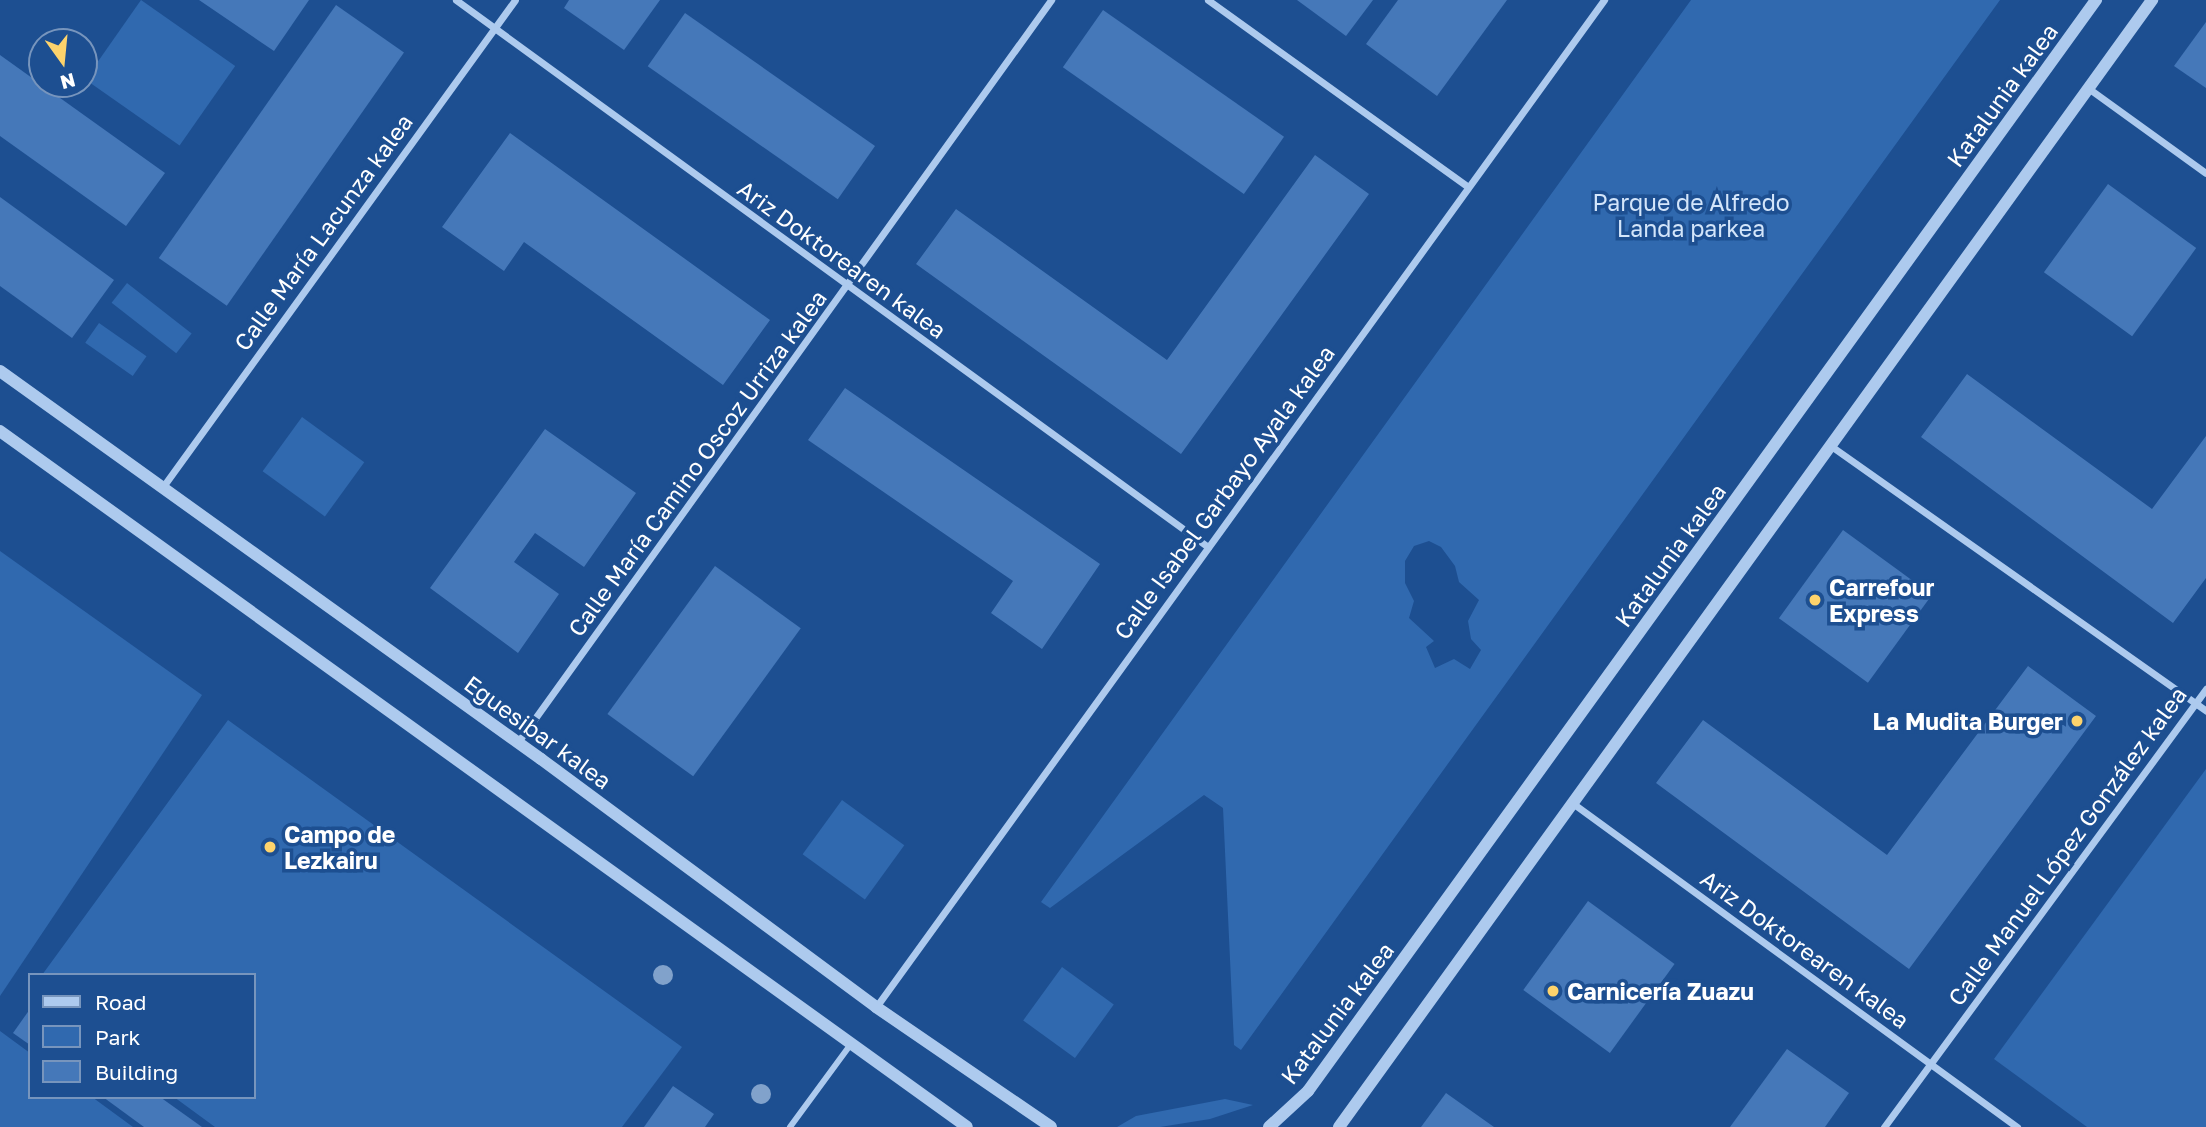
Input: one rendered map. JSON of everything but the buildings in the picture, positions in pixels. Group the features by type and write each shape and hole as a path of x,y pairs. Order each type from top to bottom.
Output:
{"street":[{"name":"Ariz Doktorearen kalea","path":"456,0 847,288 1208,547"},
{"name":"Calle María Lacunza kalea","path":"162,488 515,0"},
{"name":"Calle María Camino Oscoz Urriza kalea","path":"518,742 847,288 1051,0"},
{"path":"1208,0 1467,186"},
{"name":"Calle Isabel Garbayo Ayala kalea","path":"876,1007 1604,0"},
{"name":"Katalunia kalea","path":"1269,1127 1308,1091 2096,0"},
{"path":"1339,1127 1570,802 1831,446 2152,0"},
{"path":"2088,88 2206,173"},
{"name":"Eguesibar kalea","path":"0,372 518,742 876,1007 1051,1127"},
{"path":"0,431 967,1127"},
{"path":"1831,446 2206,711"},
{"name":"Calle Manuel López González kalea","path":"1884,1127 2206,689"},
{"name":"Ariz Doktorearen kalea","path":"1570,802 2017,1127"},
{"path":"790,1127 851,1044"}],"green space":[{"path":"141,0 235,66 180,145 98,88 98,61"},
{"name":"Parque de Alfredo Landa parkea","path":"1691,0 2000,0 1241,1050 1234,1045 1223,808 1204,795 1050,908 1041,902","holes":["1429,541 1441,547 1455,566 1459,582 1479,600 1468,621 1471,639 1481,650 1470,669 1454,659 1435,668 1426,647 1434,641 1409,618 1414,601 1405,583 1405,561 1414,546"]},
{"path":"127,283 192,333 176,353 112,303"},
{"path":"99,323 147,356 133,376 85,343"},
{"path":"302,417 364,462 325,516 263,471"},
{"path":"0,551 202,695 0,996"},
{"name":"Campo de Lezkairu","path":"228,720 682,1047 622,1127 215,1127 177,1099 256,1099 256,973 43,973"},
{"path":"2206,769 2206,1127 2087,1127 1994,1059"},
{"path":"842,800 904,845 865,899 803,854"},
{"path":"1062,967 1114,1005 1075,1058 1023,1020"},
{"path":"0,1031 28,1052 28,1099 95,1099 133,1127 0,1127"},
{"path":"1225,1099 1253,1105 1210,1119 1160,1127 1117,1127 1136,1116"}],"place":[{"name":"Carrefour Express","path":"1815,600"},
{"name":"La Mudita Burger","path":"2077,721"},
{"name":"Campo de Lezkairu","path":"270,847"},
{"name":"Carnicería Zuazu","path":"1553,991"}]}
